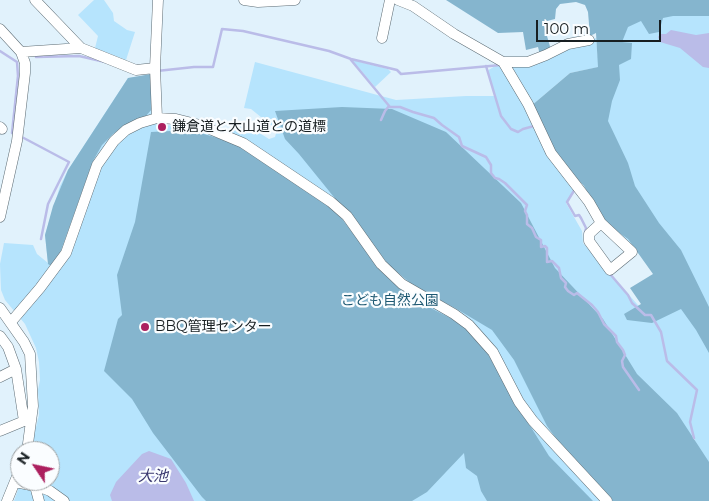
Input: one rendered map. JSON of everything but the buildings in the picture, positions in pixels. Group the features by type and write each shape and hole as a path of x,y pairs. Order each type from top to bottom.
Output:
{"street":[{"path":"35,0 81,48 136,70 155,71"},
{"path":"157,118 155,71 158,0"},
{"path":"244,0 258,2 295,0"},
{"path":"382,38 390,0"},
{"path":"398,0 413,6 454,34 504,62 528,62 568,44 589,40"},
{"path":"0,29 21,52 25,63 17,136 0,218"},
{"path":"21,52 81,48"},
{"path":"504,62 528,104 551,153 589,202 601,223 632,252 610,270 589,241 589,234 601,223"},
{"path":"11,322 66,253 97,165 104,152 114,140 126,130 157,118 176,119 200,124 244,143 332,202 347,216 387,271 411,290 454,314 479,334 493,352 519,402 533,421 607,501"},
{"path":"0,308 11,322 30,354 34,393 28,419 27,441"},
{"path":"0,336 8,347 16,369 28,419"},
{"path":"0,377 16,369"},
{"path":"0,431 28,419"},
{"path":"50,491 64,501"}],"green space":[{"path":"94,0 104,0 113,13 114,21 127,30 135,32 126,60 95,48 98,36 78,15"},
{"path":"446,0 709,0 709,16 673,16 663,18 659,32 649,34 641,21 628,27 622,42 632,43 631,59 619,65 620,80 612,101 608,121 628,163 635,186 659,223 681,250 709,307 709,353 681,309 652,323 627,320 624,314 641,304 630,288 653,274 628,239 602,221 584,186 553,153 531,106 570,73 598,67 596,33 590,36 588,12 585,5 576,2 560,4 556,9 555,19 543,22 551,50 540,55 538,47 526,50 523,32 498,33"},
{"name":"こども自然公園","path":"709,9 709,501 694,436 687,462 696,501 14,501 18,491 60,491 60,441 32,441 39,415 39,362 36,348 25,324 5,300 1,290 0,264 4,243 33,245 37,254 48,263 45,235 60,186 68,170 128,78 137,77 159,126 174,125 219,136 226,130 240,125 256,131 269,139 275,137 277,130 251,109 244,108 255,62 396,100 495,96 487,71 495,66 501,66 577,188 566,203 582,231 583,243 645,313 672,305 650,261 622,236 574,167 604,88 608,20"},
{"path":"596,38 599,67 570,73 531,106 508,66 561,51"},
{"path":"352,60 388,69 391,72 375,87"},
{"path":"151,74 152,109 146,116 127,124 113,134 102,145 93,161 60,253 51,266 48,264 45,235 53,206 68,170 128,78"},
{"path":"342,107 392,109 446,132 521,203 555,268 603,319 637,374 677,413 709,462 709,501 613,501 564,449 547,426 514,360 492,330 415,287 389,265 285,139 275,111"},
{"path":"190,130 235,143 329,206 342,219 392,282 423,304 465,328 488,354 549,456 593,501 487,501 481,491 477,476 466,468 464,453 427,492 412,501 206,501 153,433 132,399 104,371 118,319 122,315 117,275 135,222 151,132"}],"water":[{"path":"671,30 696,35 709,33 709,68 703,67 680,48 660,42 658,37 660,34 666,34"},
{"name":"大池","path":"149,451 171,459 186,483 194,501 112,501 110,495 116,482 142,454"}],"waterway":[{"path":"157,71 213,67 222,29 243,31 329,51 351,59 397,70 401,74 501,65"},
{"path":"0,51 17,62 18,76 12,133 15,134"},
{"path":"36,57 79,56 105,62"},
{"path":"351,60 390,107 400,107 434,118 459,137 462,146 486,157 491,165 491,173 495,178 505,183 527,205 525,211 527,224 532,228 536,237 541,240 541,247 545,246 547,248 547,262 552,261 559,268 561,278 566,283 565,287 568,291 574,295 577,293 592,305 604,324 616,336 617,342 625,355 622,361 623,367 639,390"},
{"path":"486,66 501,116 511,129 518,132 534,126"},
{"path":"381,120 389,106"},
{"path":"20,136 69,162 48,204 41,239"},
{"path":"575,189 567,202 575,216 579,215 581,218 586,228 585,233"},
{"path":"610,274 628,295 632,303 645,315 651,315 661,332 667,361 697,390 690,422 694,438"}],"place":[{"name":"鎌倉道と大山道との道標","path":"162,127"},
{"name":"BBQ管理センター","path":"145,327"}]}
